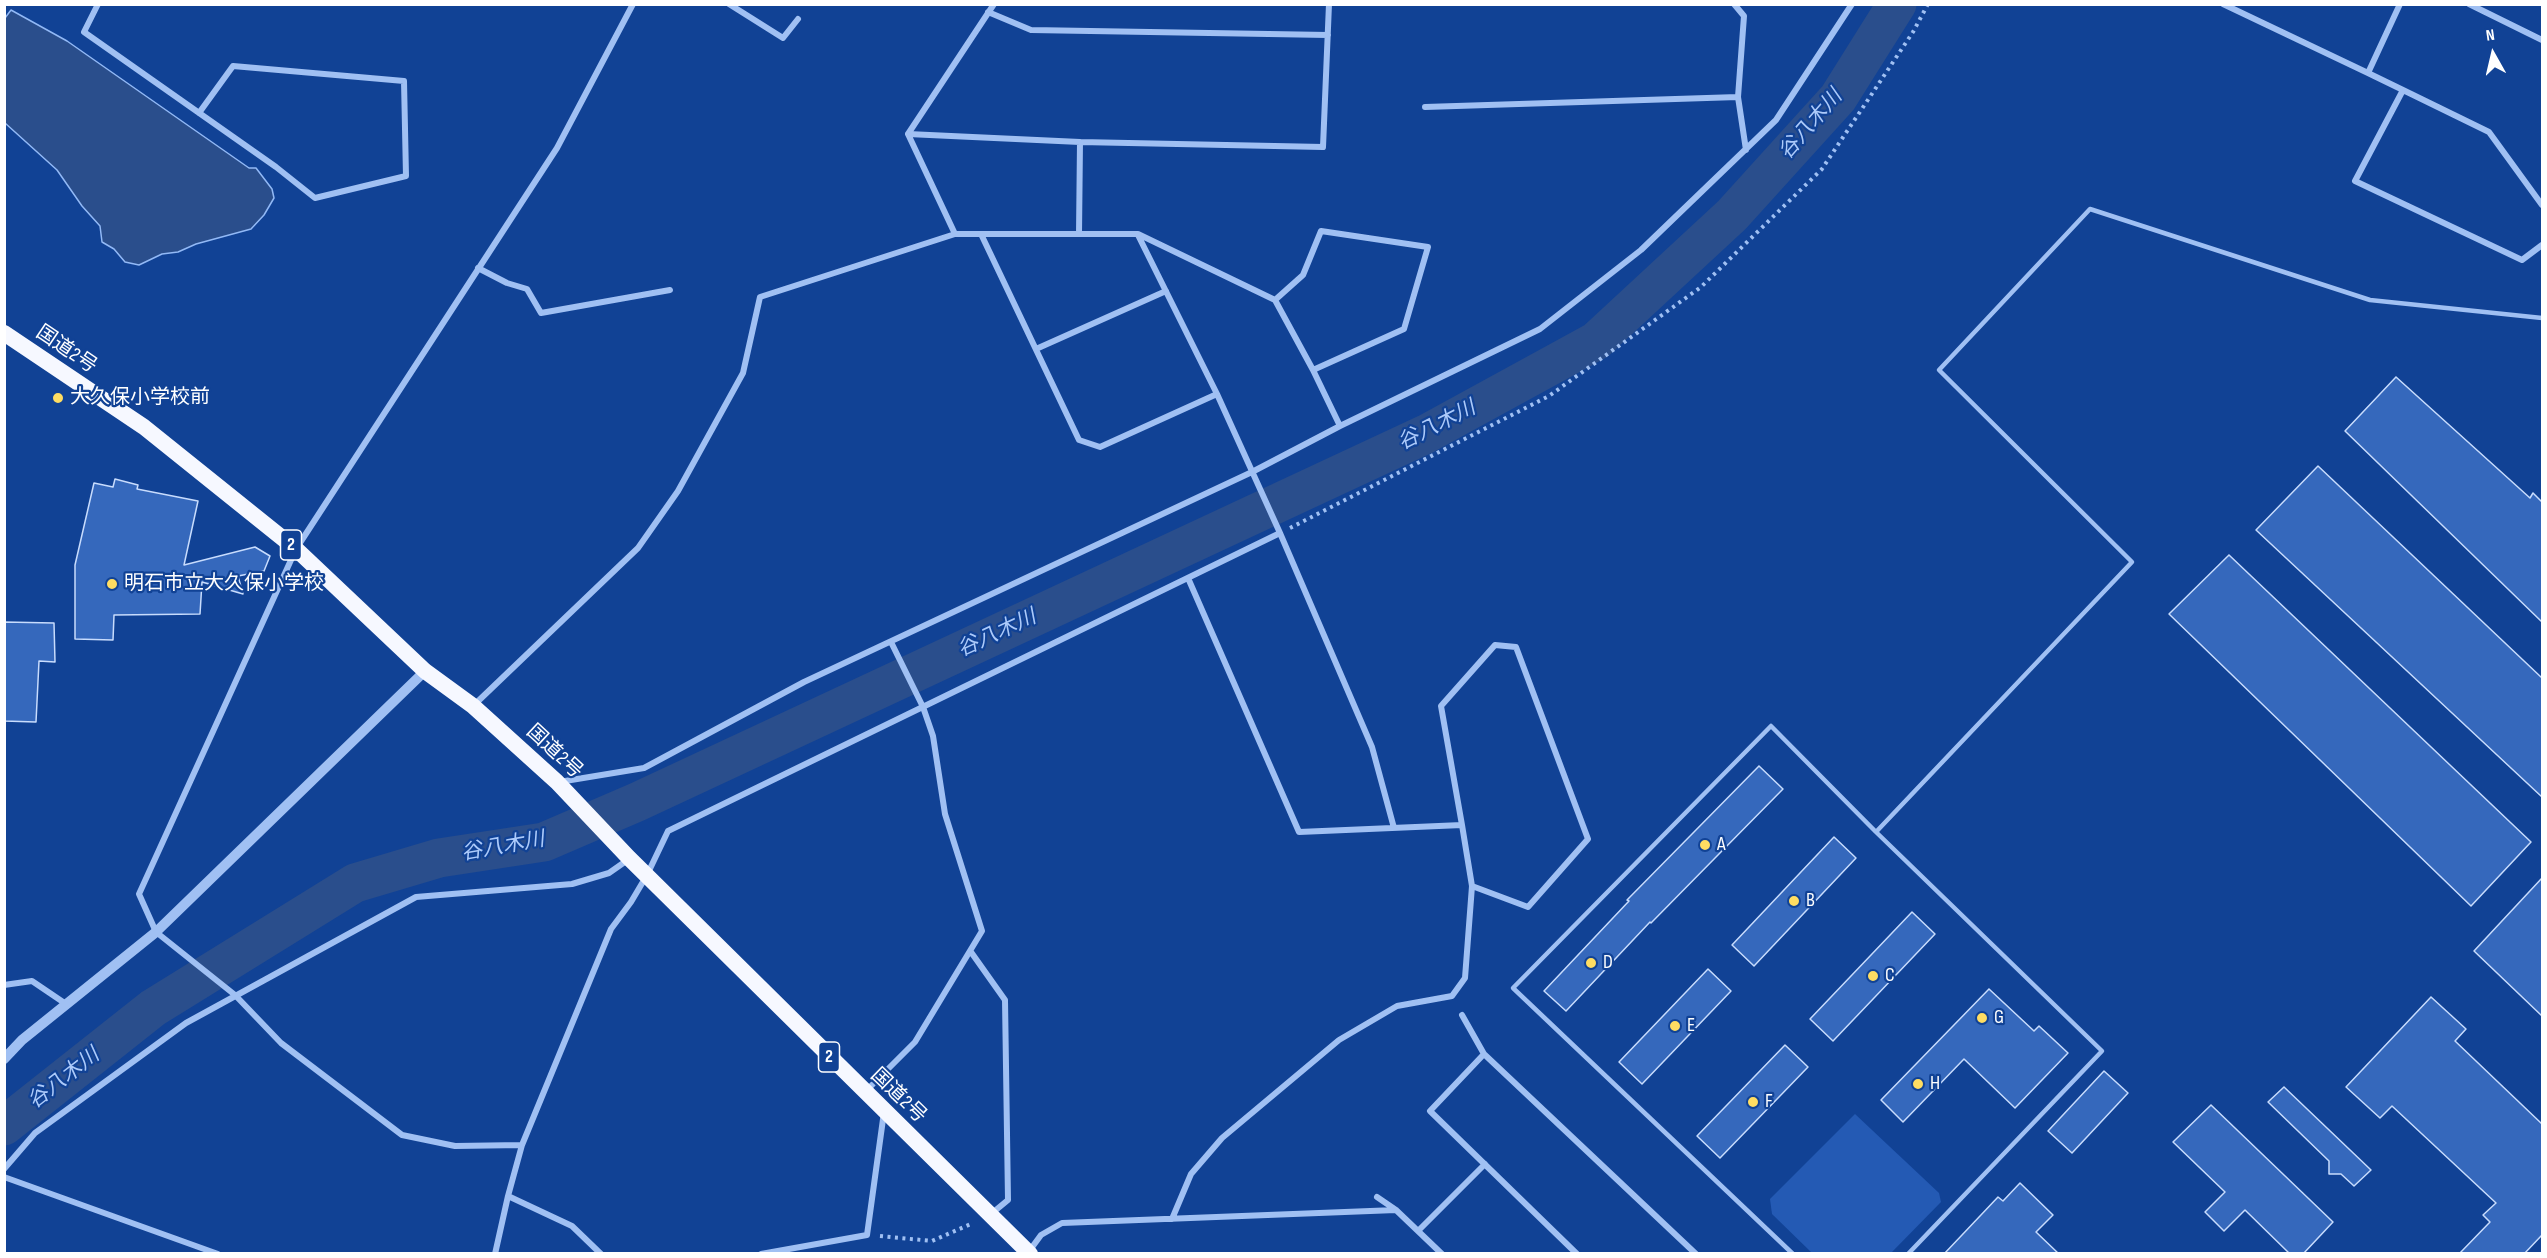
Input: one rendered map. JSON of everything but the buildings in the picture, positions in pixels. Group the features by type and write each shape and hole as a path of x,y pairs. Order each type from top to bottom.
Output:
{"highway":[{"name":"国道2号","path":"4,333 144,427 296,549 425,671 473,706 557,782 646,875 1029,1253"}],"street":[{"path":"98,4 84,32 199,113 276,167 315,198 406,176 404,81 233,66 199,113"},
{"path":"522,1145 455,1146 402,1135 281,1043 235,995 156,932 139,894 296,549 557,148 633,4"},
{"path":"729,4 783,38 798,19"},
{"path":"908,134 994,4"},
{"path":"908,134 1080,142 1323,147 1329,4"},
{"path":"1734,4 1744,16 1738,97 1746,150"},
{"path":"557,782 644,768 804,682 1252,472 1340,426 1540,329 1641,250 1776,120 1852,4"},
{"path":"2223,4 2489,132 2542,205"},
{"path":"2368,73 2400,4"},
{"path":"2469,4 2542,40"},
{"path":"988,12 1031,30 1328,34"},
{"path":"2403,90 2355,181 2522,260 2542,245"},
{"path":"1425,107 1738,97"},
{"path":"908,134 955,234"},
{"path":"1079,234 1080,142"},
{"path":"1275,300 1303,275 1321,231 1428,247 1404,329 1313,370"},
{"path":"473,706 638,548 678,491 743,373 760,297 955,234 1138,234 1275,300 1340,426"},
{"path":"981,234 1079,440 1100,447 1217,394"},
{"path":"1138,234 1217,394 1280,533 1372,747 1394,828"},
{"path":"478,268 507,283 527,288 541,313 670,290"},
{"path":"1036,349 1166,291"},
{"path":"495,1254 522,1145 610,928 631,902 668,831 1280,533"},
{"path":"1188,578 1299,832 1462,825"},
{"path":"864,1092 915,1042 982,931 945,814 933,736 923,707 891,642"},
{"path":"1172,1219 1191,1174 1222,1138 1339,1040 1397,1006 1452,996 1465,978 1472,886 1441,706 1495,645 1516,647 1588,839 1528,907 1472,886"},
{"path":"4,1059 66,1004 156,932 425,671"},
{"path":"4,1169 35,1133 186,1023 416,897 572,884 609,873 629,858"},
{"path":"971,952 1005,1000 1008,1200 990,1215"},
{"path":"4,985 32,981 66,1004"},
{"path":"1462,1015 1484,1054 1696,1254"},
{"path":"1484,1054 1430,1111 1577,1254"},
{"path":"761,1254 867,1235 884,1112"},
{"path":"1418,1231 1485,1164"},
{"path":"4,1177 218,1254"},
{"path":"508,1196 572,1226 601,1254"},
{"path":"1377,1197 1396,1210 1442,1254"},
{"path":"1029,1253 1041,1235 1062,1223 1396,1210"}],"lane":[{"path":"1876,832 2132,562 1939,370 2090,209 2370,300 2542,318"},
{"path":"1793,1254 1513,988 1771,726 1876,832 2102,1051 1908,1254"}],"path":[{"path":"1280,533 1549,396 1701,287 1822,169 1913,32 1928,4"},
{"path":"867,1235 932,1241 990,1215"}],"shaded area":[{"path":"11,10 67,41 249,168 256,168 272,189 274,198 264,215 251,229 196,244 178,252 162,254 139,265 125,262 114,249 102,242 100,226 82,206 57,170 5,123 5,18"},
{"path":"1855,1114 1939,1193 1941,1202 1891,1253 1812,1253 1772,1214 1770,1199"}],"waterway":[{"name":"谷八木川","path":"4,1126 153,1008 355,883 439,858 544,842 637,802 1426,434 1596,341 1732,215 1838,98 1897,4"}],"place":[{"name":"大久保小学校前","path":"58,398"},
{"name":"明石市立大久保小学校","path":"112,584"},
{"name":"A","path":"1705,845"},
{"name":"B","path":"1794,901"},
{"name":"D","path":"1591,963"},
{"name":"C","path":"1873,976"},
{"name":"G","path":"1982,1018"},
{"name":"E","path":"1675,1026"},
{"name":"H","path":"1918,1084"},
{"name":"F","path":"1753,1102"}]}
